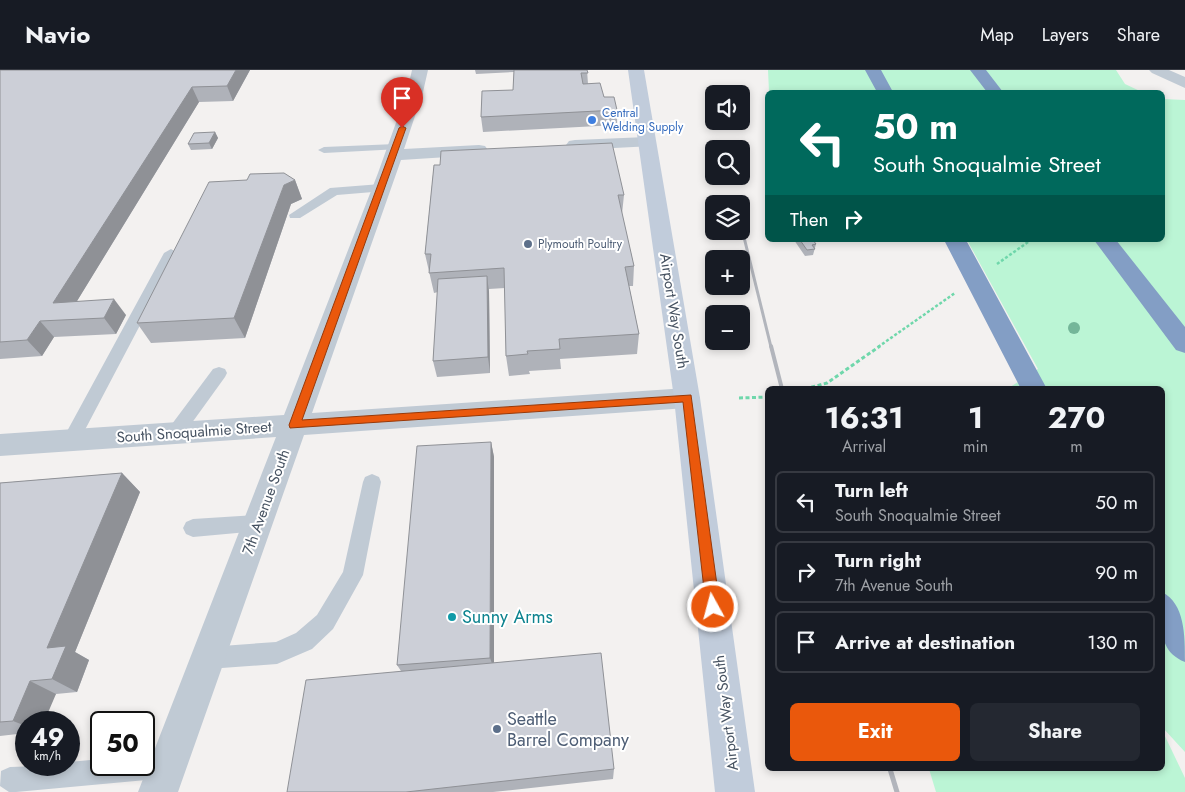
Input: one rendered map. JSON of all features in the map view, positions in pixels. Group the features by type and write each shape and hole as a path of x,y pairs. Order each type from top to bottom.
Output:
{"highway":[{"path":"874,70 883,90"},
{"path":"978,70 993,90"},
{"path":"956,242 1032,386"},
{"path":"1107,242 1185,344"},
{"path":"1165,613 1185,645"}],"main road":[{"name":"Airport Way South","path":"636,70 688,398 735,792"}],"street":[{"name":"7th Avenue South","path":"158,792 395,151 415,92 420,70"},
{"path":"1157,70 1185,83"},
{"path":"553,147 647,142"},
{"path":"395,151 496,149"},
{"name":"South Snoqualmie Street","path":"0,445 688,398"}],"lane":[{"path":"324,150 395,151"},
{"path":"295,215 334,191 381,188"},
{"path":"71,440 171,253"},
{"path":"176,433 219,373"},
{"path":"208,658 277,653 304,641 325,622 352,575 372,482"},
{"path":"193,528 258,523"},
{"path":"10,780 168,766"}],"path":[{"path":"990,269 1028,242"},
{"path":"818,386 827,384 958,292"},
{"path":"739,398 765,397"}],"green space":[{"path":"768,70 1116,70 1125,84 1138,90 769,90"},
{"path":"1165,99 1185,100 1185,752 1165,730 1165,386 1012,386 1038,369 968,242 1165,242"},
{"path":"1165,736 1185,778 1185,792 936,792 930,771 1165,771"}],"building":[{"path":"0,70 236,70 227,86 192,87 53,303 114,299 104,318 40,321 27,340 0,342"},
{"path":"514,70 587,70 588,73 581,73 583,84 600,83 604,97 614,97 617,110 481,117 482,91 513,90"},
{"path":"215,132 209,143 188,144 194,133"},
{"name":"Plymouth Poultry","path":"612,143 624,195 618,195 634,266 625,267 639,334 559,339 560,349 527,351 528,354 506,356 504,268 429,273 431,254 425,254 434,165 440,165 441,151"},
{"path":"284,173 295,180 284,185 234,318 137,323 209,182 247,180 250,174"},
{"path":"801,242 814,242 816,244 812,245 815,249 807,250"},
{"path":"487,276 488,357 433,361 438,279"},
{"name":"Sunny Arms","path":"491,442 490,658 397,665 417,446"},
{"path":"122,473 47,648 66,646 52,679 30,681 17,711 15,711 13,721 0,722 0,483"},
{"path":"601,653 614,769 406,792 287,792 306,680"}],"railway":[{"path":"745,240 771,347"},
{"path":"771,346 781,386"},
{"path":"891,771 897,792"}],"place":[{"name":"Central Welding Supply","path":"592,120"},
{"name":"Plymouth Poultry","path":"528,244"},
{"name":"Sunny Arms","path":"452,617"},
{"name":"Seattle Barrel Company","path":"497,729"}],"route":[{"path":"402,128 294,425 688,398 713,607"}]}
